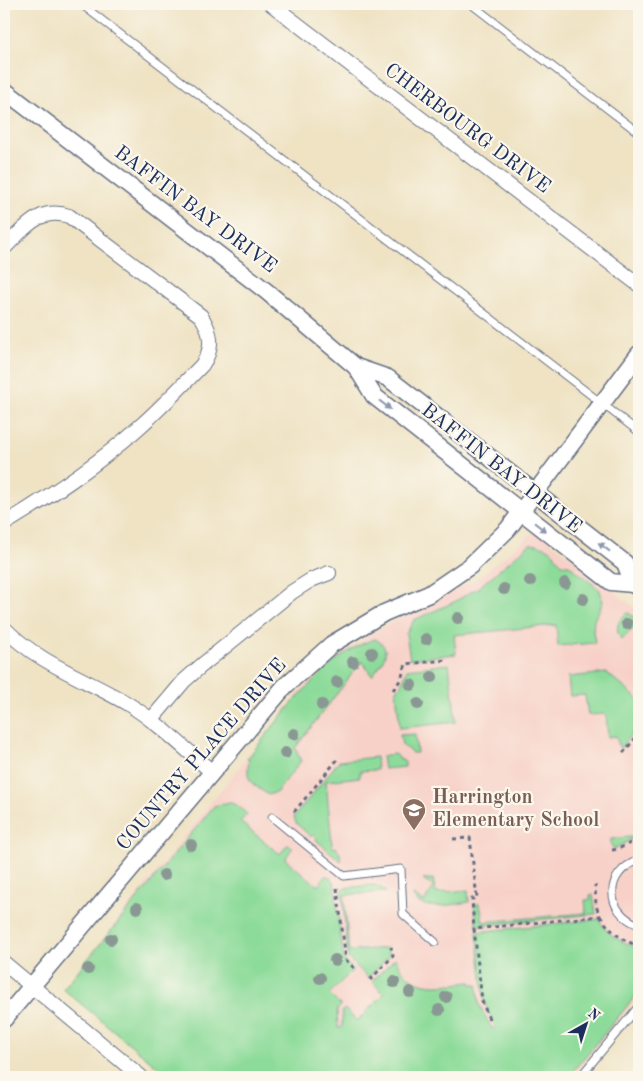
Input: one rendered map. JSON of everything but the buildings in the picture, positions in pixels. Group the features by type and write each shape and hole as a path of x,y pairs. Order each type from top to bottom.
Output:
{"street":[{"name":"CHERBOURG DRIVE","path":"270,4 639,285"},
{"name":"BAFFIN BAY DRIVE","path":"4,90 266,291 356,367 374,396 520,512 612,582 636,586"},
{"path":"4,248 35,219 51,213 60,213 76,220 200,316 209,332 211,340 208,357 202,365 137,430 90,467 42,501 4,524"},
{"name":"COUNTRY PLACE DRIVE","path":"4,1019 285,686 332,644 384,613 429,594 470,566 508,528 639,354"},
{"name":"BAFFIN BAY DRIVE","path":"356,367 388,378 625,563 636,586"},
{"path":"151,720 178,688 201,666 292,592 310,580 328,573"},
{"path":"4,628 46,661 120,700 151,720 212,772"},
{"path":"4,963 141,1077"}],"lane":[{"path":"81,4 639,432"},
{"path":"471,4 639,133"},
{"path":"272,816 344,876 401,869 403,914 435,942"},
{"path":"639,860 629,863 620,871 614,881 613,893 615,904 621,914 630,922 639,925"},
{"path":"580,1077 639,1006"}],"path":[{"path":"393,690 401,679 406,664 446,660"},
{"path":"624,753 639,734"},
{"path":"294,812 337,760"},
{"path":"453,839 470,838 477,898 472,899 474,929 482,1001 489,1019"},
{"path":"612,850 618,850 626,844 639,840"},
{"path":"594,885 596,906 600,916 616,936 638,946"},
{"path":"337,888 346,960 354,968"},
{"path":"474,929 600,916"},
{"path":"370,980 393,956 391,947"}],"shaded area":[{"name":"Harrington Elementary School","path":"536,530 639,611 639,995 571,1077 170,1077 63,989 315,672 375,631 477,579"}],"green space":[{"path":"530,544 549,549 561,563 569,565 600,590 603,602 594,620 595,643 558,646 556,625 454,635 456,654 410,659 406,634 414,620 454,602 479,587"},
{"path":"628,613 639,620 639,635 632,629 622,640 617,629 621,618"},
{"path":"375,639 381,643 385,652 379,667 372,676 362,661 295,748 301,761 277,792 268,795 253,784 249,778 249,760 247,759 289,708 321,673 339,658"},
{"path":"449,664 456,722 400,728 396,692 404,679 407,669"},
{"path":"607,673 639,700 639,726 620,749 616,736 608,737 606,714 588,715 585,695 570,696 568,677"},
{"path":"415,734 417,753 412,753 402,745 400,735"},
{"path":"394,754 405,762 405,767 384,769 382,756"},
{"path":"376,757 377,770 360,771 360,777 326,781 332,844 333,848 336,847 340,854 341,861 316,840 317,838 313,835 311,837 296,823 294,817 339,761"},
{"path":"229,802 238,806 247,814 240,822 280,854 287,845 293,847 285,859 318,886 325,876 334,881 344,960 353,970 329,994 341,1006 337,1010 338,1028 341,1028 342,1024 342,1011 345,1009 357,1021 384,994 372,981 395,958 409,977 418,982 437,985 471,982 471,984 477,984 479,1004 492,1029 495,1027 485,1004 477,932 599,919 611,934 621,941 639,948 639,992 568,1077 170,1077 63,989 214,806"},
{"path":"639,836 639,838 630,840 614,849 611,845 611,839"},
{"path":"433,879 436,893 468,890 469,902 446,906 429,906 417,901 413,895 424,902 434,887 423,880"},
{"path":"373,885 380,887 386,892 344,895 349,951 388,948 389,956 368,978 348,958 342,892 344,888"},
{"path":"593,895 596,914 477,926 474,904 480,904 483,922 586,913 585,900 590,900 590,896"}],"place":[{"name":"Harrington Elementary School","path":"414,831"}]}
